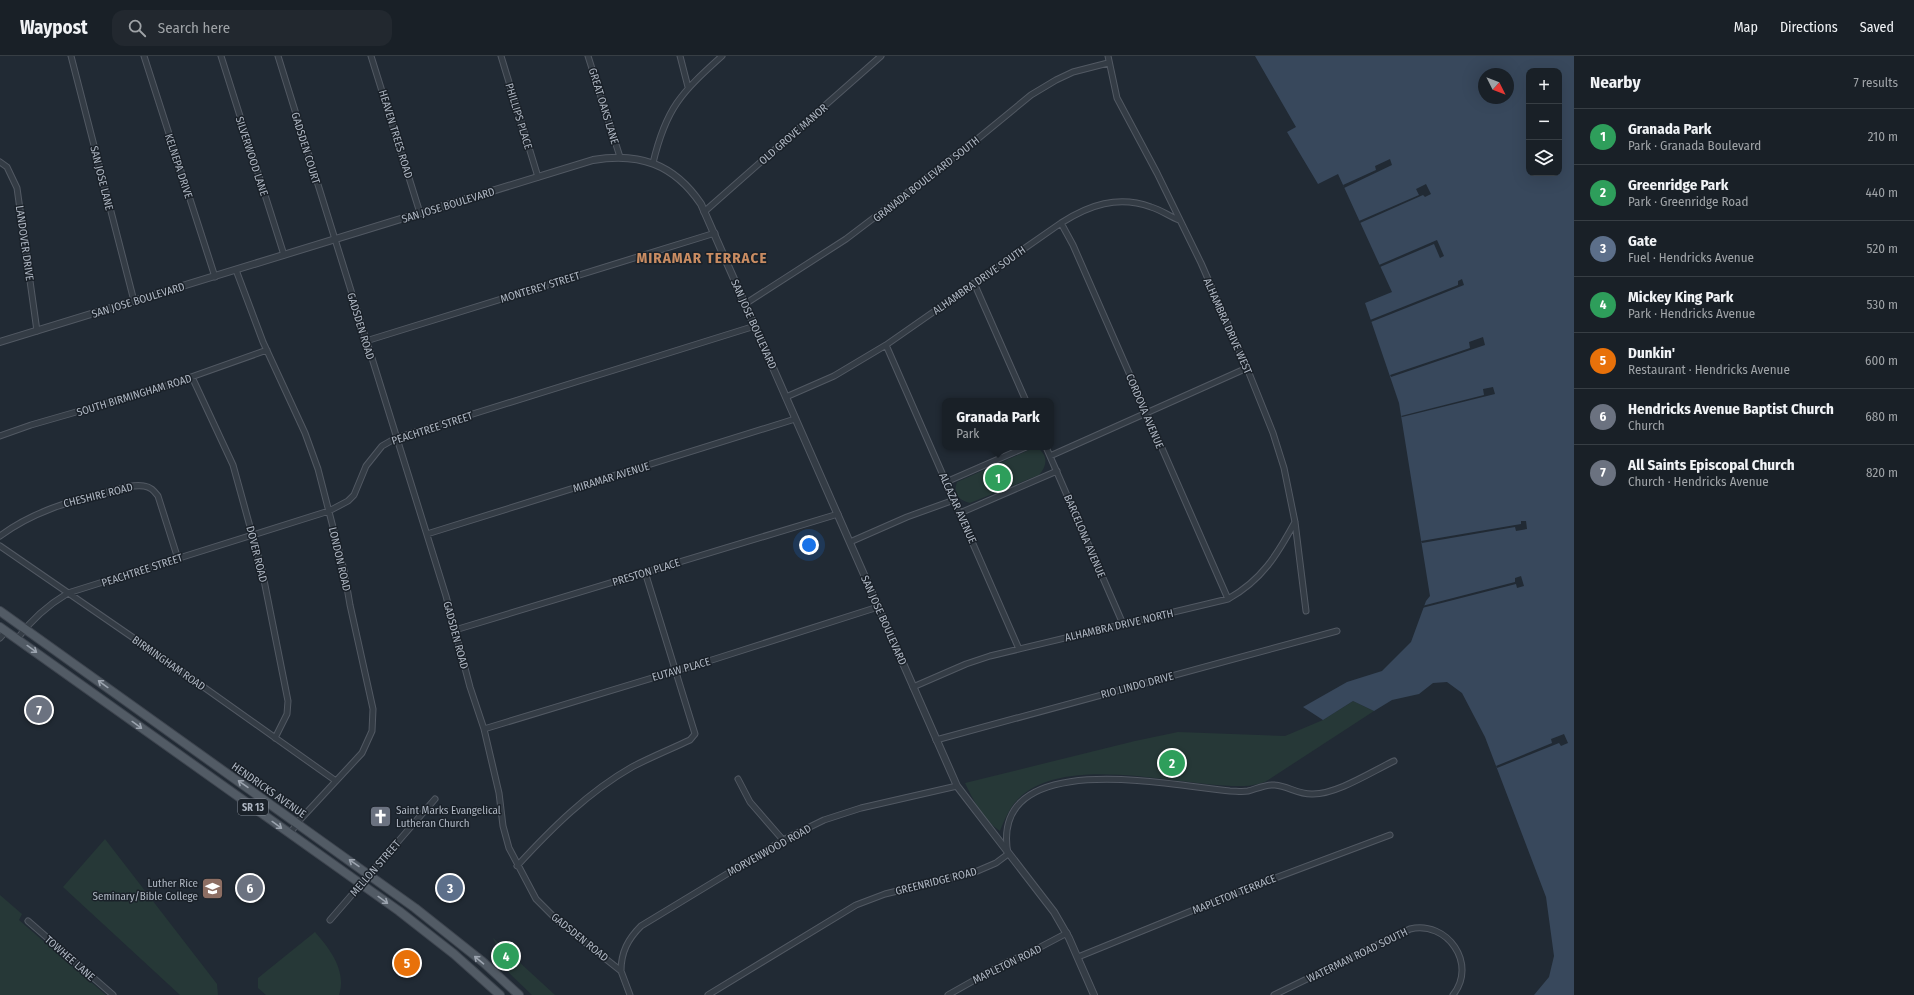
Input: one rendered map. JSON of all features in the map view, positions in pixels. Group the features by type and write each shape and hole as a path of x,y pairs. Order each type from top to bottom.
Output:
{"main road":[{"name":"HENDRICKS AVENUE","path":"0,611 370,874 426,916 483,962 519,995"},
{"name":"HENDRICKS AVENUE","path":"3,629 361,884 454,954 500,995"},
{"path":"83,686 91,675"},
{"path":"153,736 158,724"},
{"path":"212,777 219,767"},
{"path":"418,926 426,916"}],"street":[{"name":"SAN JOSE LANE","path":"71,56 134,301"},
{"name":"KELNEPA DRIVE","path":"144,56 215,277"},
{"name":"SILVERWOOD LANE","path":"221,56 284,255"},
{"name":"GADSDEN COURT","path":"278,56 334,240"},
{"name":"HEAVEN TREES ROAD","path":"371,56 420,213"},
{"name":"PHILLIPS PLACE","path":"501,56 538,177"},
{"name":"GREAT OAKS LANE","path":"588,56 620,157"},
{"path":"680,56 688,86"},
{"path":"652,163 658,140 667,118 688,86 722,56"},
{"name":"OLD GROVE MANOR","path":"704,212 881,56"},
{"name":"ALHAMBRA DRIVE WEST","path":"1108,56 1108,63 1117,98 1157,173 1200,261 1247,368 1273,433 1284,468 1295,522 1306,611"},
{"name":"GRANADA BOULEVARD SOUTH","path":"745,304 846,239 969,146 1030,95 1073,72 1108,63"},
{"name":"SAN JOSE BOULEVARD","path":"0,342 593,160 620,157 652,163 672,173 694,194 714,233 957,786 1054,912 1067,933 1094,995"},
{"name":"LANDOVER DRIVE","path":"0,162 7,167 17,188 37,330"},
{"name":"ALHAMBRA DRIVE SOUTH","path":"786,397 834,376 886,345 1061,223 1086,208 1100,204 1124,202 1150,206 1179,220"},
{"name":"CORDOVA AVENUE","path":"1061,223 1073,245 1228,599"},
{"name":"MONTEREY STREET","path":"366,340 714,233"},
{"name":"GADSDEN ROAD","path":"334,240 427,534 470,687 484,729 499,793 503,826 509,848 517,866 536,899 558,921 621,971"},
{"name":"LONDON ROAD","path":"236,270 267,350 305,433 320,475 344,570 350,606 374,709 374,720 368,744 362,753 297,823 290,834"},
{"path":"974,283 1025,398"},
{"name":"PEACHTREE STREET","path":"17,639 24,629 51,604 68,593 329,511 348,501 354,495 366,466 382,446 396,438 755,326"},
{"name":"ALCAZAR AVENUE","path":"886,345 1019,649"},
{"name":"SOUTH BIRMINGHAM ROAD","path":"0,436 192,377 267,350"},
{"path":"1050,456 1247,368"},
{"name":"DOVER ROAD","path":"192,377 233,464 262,570 288,701 287,714 275,738"},
{"name":"MIRAMAR AVENUE","path":"427,534 796,419"},
{"path":"946,482 1019,450"},
{"name":"BARCELONA AVENUE","path":"1047,450 1123,624"},
{"path":"960,513 1056,471"},
{"name":"CHESHIRE ROAD","path":"0,536 28,519 67,502 123,488 146,486 154,491 158,496 178,559"},
{"path":"850,542 907,517 954,500"},
{"name":"PRESTON PLACE","path":"455,630 838,514"},
{"name":"ALHAMBRA DRIVE NORTH","path":"913,687 966,664 1019,649 1228,599 1239,593 1267,568 1280,549 1295,522"},
{"name":"BIRMINGHAM ROAD","path":"0,546 336,781"},
{"path":"517,866 565,816 599,790 638,765 690,740 695,734 674,671 645,572"},
{"name":"EUTAW PLACE","path":"484,729 878,607"},
{"path":"0,638 3,629"},
{"name":"RIO LINDO DRIVE","path":"936,740 1337,631"},
{"path":"1008,854 1006,834 1011,818 1019,805 1030,795 1054,785 1082,780 1105,779 1232,791 1247,791 1273,784 1301,793 1313,794 1330,792 1394,761"},
{"path":"738,779 750,802 783,840"},
{"name":"MORVENWOOD ROAD","path":"621,971 621,959 625,947 641,926 783,840 824,820 860,808 957,786"},
{"name":"MELLON STREET","path":"330,920 435,799"},
{"name":"MAPLETON TERRACE","path":"1078,956 1243,890 1390,835"},
{"name":"GREENRIDGE ROAD","path":"708,995 856,905 885,894 970,874 996,863 1008,854"},
{"name":"TOWHEE LANE","path":"28,921 112,995"},
{"name":"WATERMAN ROAD SOUTH","path":"1274,995 1410,929 1422,927 1437,932 1450,940 1458,952 1462,969 1461,978 1452,995"},
{"name":"MAPLETON ROAD","path":"948,995 996,968 1067,933"},
{"path":"621,971 630,995"}],"shaded area":[{"path":"1029,450 1040,450 1045,456 1045,464 1039,475 970,503 962,500 956,493 957,482"},
{"path":"1353,701 1374,711 1265,782 1254,785 1218,785 1126,775 1095,774 1065,777 1039,785 1018,799 1012,806 1003,822 1000,831 984,816 975,803 965,783 1135,741 1178,732 1285,736 1323,720"},
{"path":"105,839 217,984 218,995 180,995 63,887"},
{"path":"0,895 22,914 19,920 106,995 0,995"},
{"path":"315,932 336,961 341,977 339,995 266,995 258,988 258,978"},
{"path":"493,938 555,995 532,995 509,973"}],"water":[{"path":"1255,56 1574,56 1574,995 1534,995 1549,977 1554,956 1546,897 1485,737 1462,693 1447,682 1433,683 1419,694 1392,700 1374,711 1353,701 1323,720 1303,707 1347,682 1382,671 1411,642 1426,601 1430,596 1399,403 1365,303 1392,292 1338,174 1318,184 1287,132 1296,127"}],"pier":[{"path":"1390,159 1392,165 1344,188 1343,185 1376,170 1375,166"},
{"path":"1426,184 1431,194 1425,197 1423,195 1360,223 1359,221 1419,195 1416,189"},
{"path":"1437,240 1444,256 1440,258 1434,244 1380,267 1379,265"},
{"path":"1462,279 1464,285 1371,322 1370,320 1458,285 1458,281"},
{"path":"1483,337 1485,345 1391,377 1390,375 1470,348 1469,342"},
{"path":"1493,387 1495,394 1402,417 1401,416 1484,395 1483,389"},
{"path":"1521,521 1526,521 1527,529 1516,531 1515,527 1422,543 1421,541 1521,524"},
{"path":"1521,576 1524,586 1517,588 1516,584 1422,608 1422,606 1515,582 1515,578"},
{"path":"1564,734 1568,743 1561,746 1559,743 1497,768 1496,766 1552,743 1551,739"}],"place":[{"name":"Granada Park","path":"998,478"},
{"name":"All Saints Episcopal Church","path":"39,710"},
{"name":"Greenridge Park","path":"1172,763"},
{"name":"Saint Marks Evangelical Lutheran Church","path":"380,816"},
{"name":"Hendricks Avenue Baptist Church","path":"250,888"},
{"name":"Gate","path":"450,888"},
{"name":"Luther Rice Seminary/Bible College","path":"213,889"},
{"name":"Mickey King Park","path":"506,956"},
{"name":"Dunkin'","path":"407,963"}],"district":[{"name":"MIRAMAR TERRACE","path":"702,258"}]}
